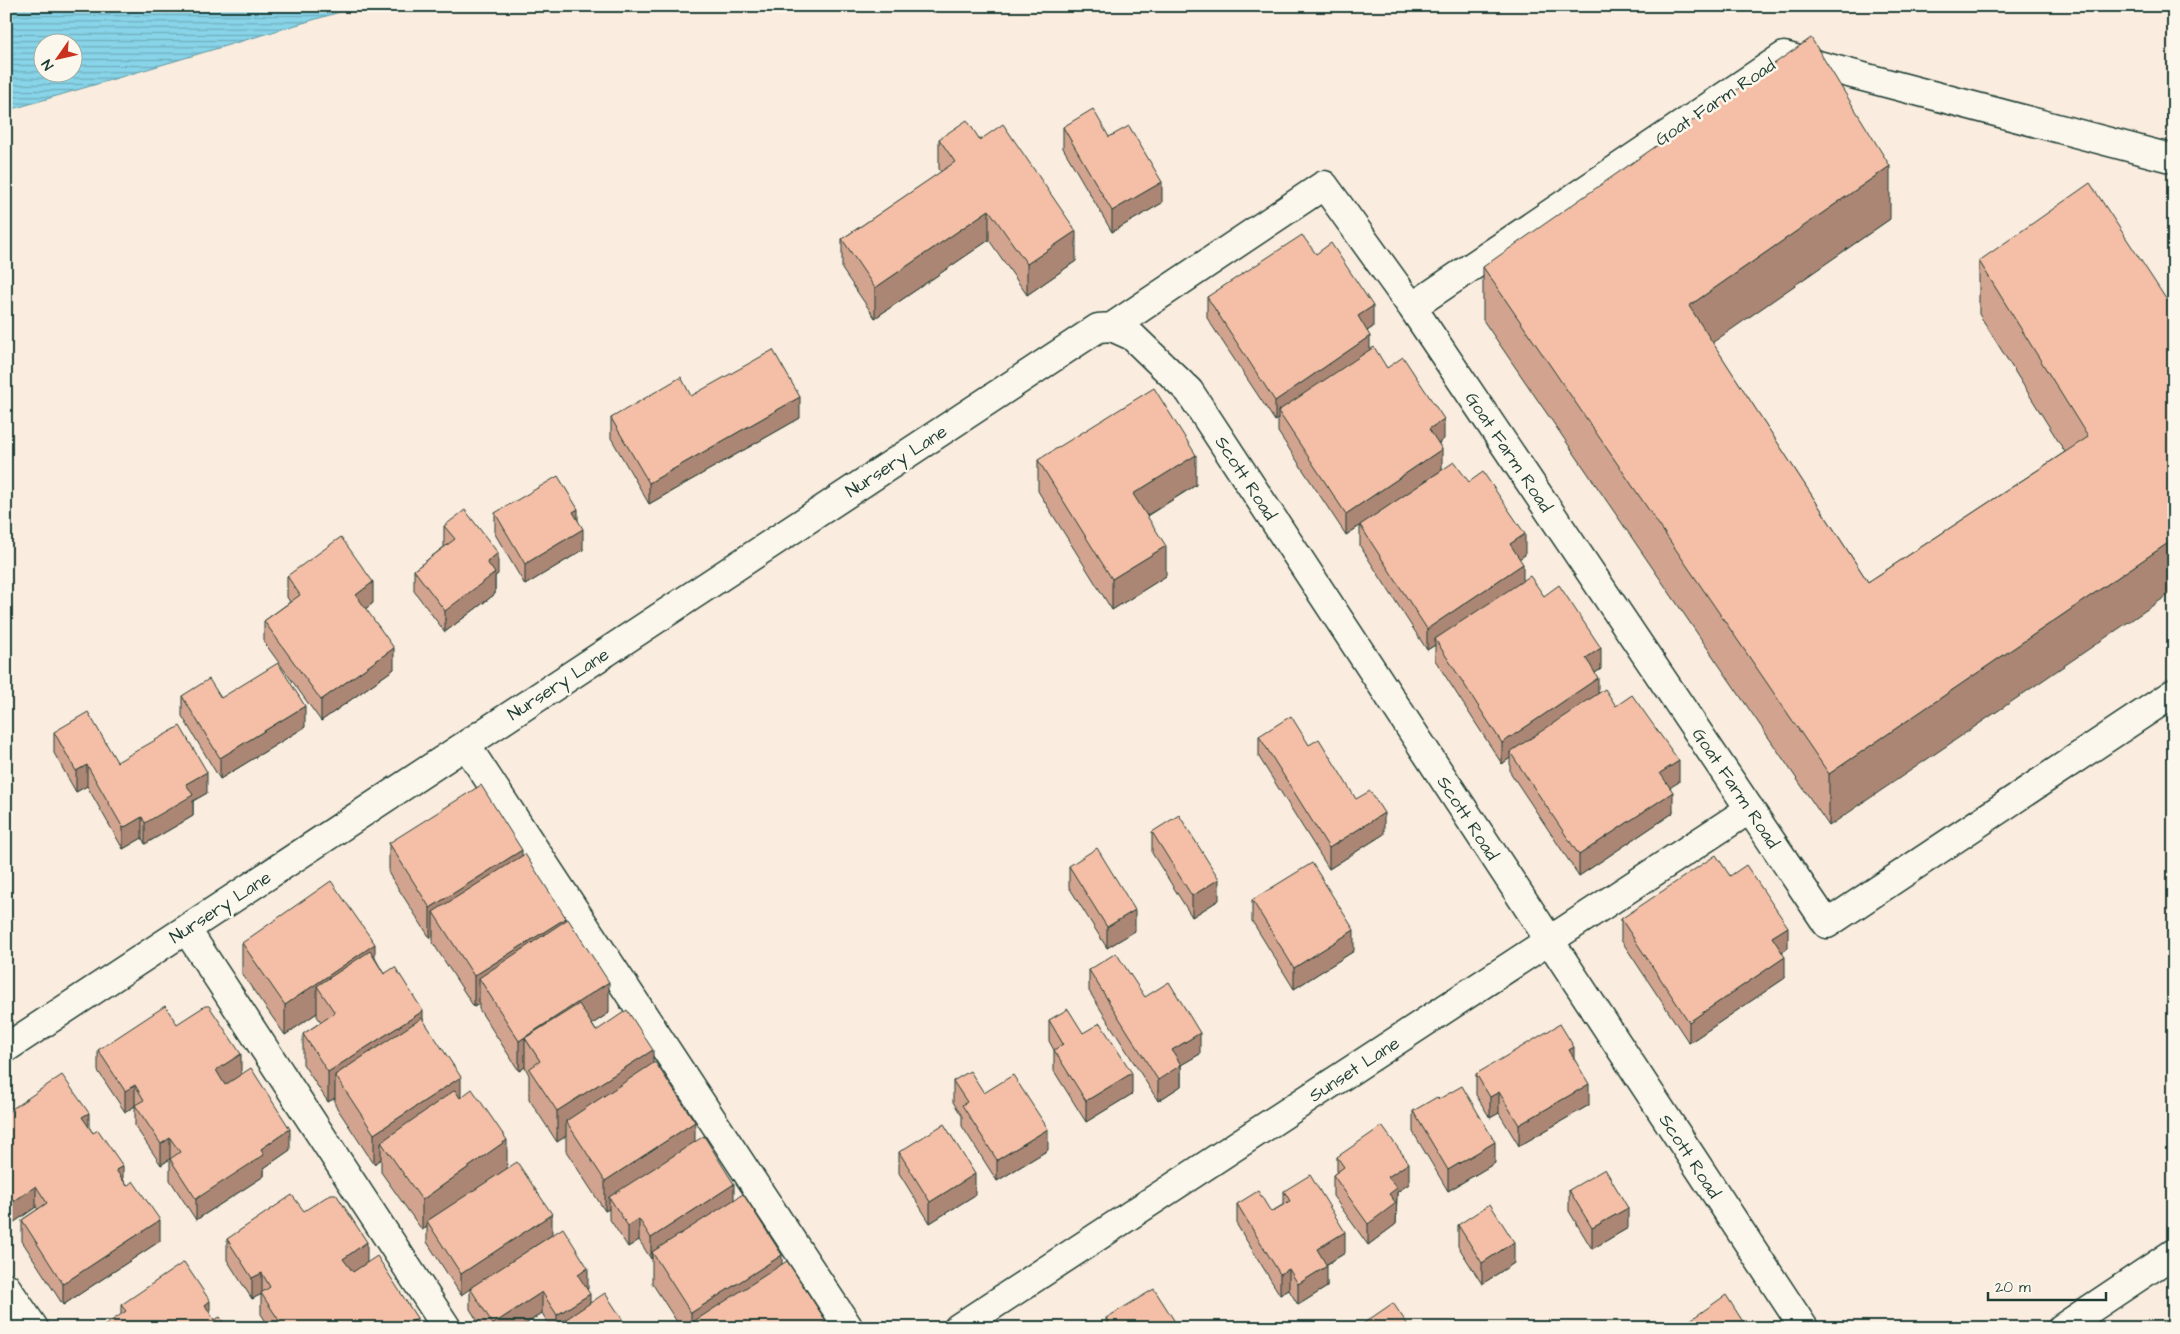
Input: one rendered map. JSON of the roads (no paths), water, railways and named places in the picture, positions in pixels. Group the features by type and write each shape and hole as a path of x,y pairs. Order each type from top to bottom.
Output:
{"street":[{"name":"Goat Farm Road","path":"1412,307 1784,56 2174,159"},
{"name":"Goat Farm Road","path":"1112,327 1324,185 1412,307 1827,924 2174,693"},
{"name":"Nursery Lane","path":"6,1048 1098,328 1112,327"},
{"name":"Scott Road","path":"1112,327 1132,336 1189,392 1804,1328"},
{"path":"466,745 849,1328"},
{"name":"Sunset Lane","path":"958,1328 1750,810"},
{"path":"186,929 446,1328"},
{"path":"2062,1328 2174,1253"},
{"path":"6,1287 34,1328"}],"water":[{"path":"6,6 360,6 6,111"}]}
